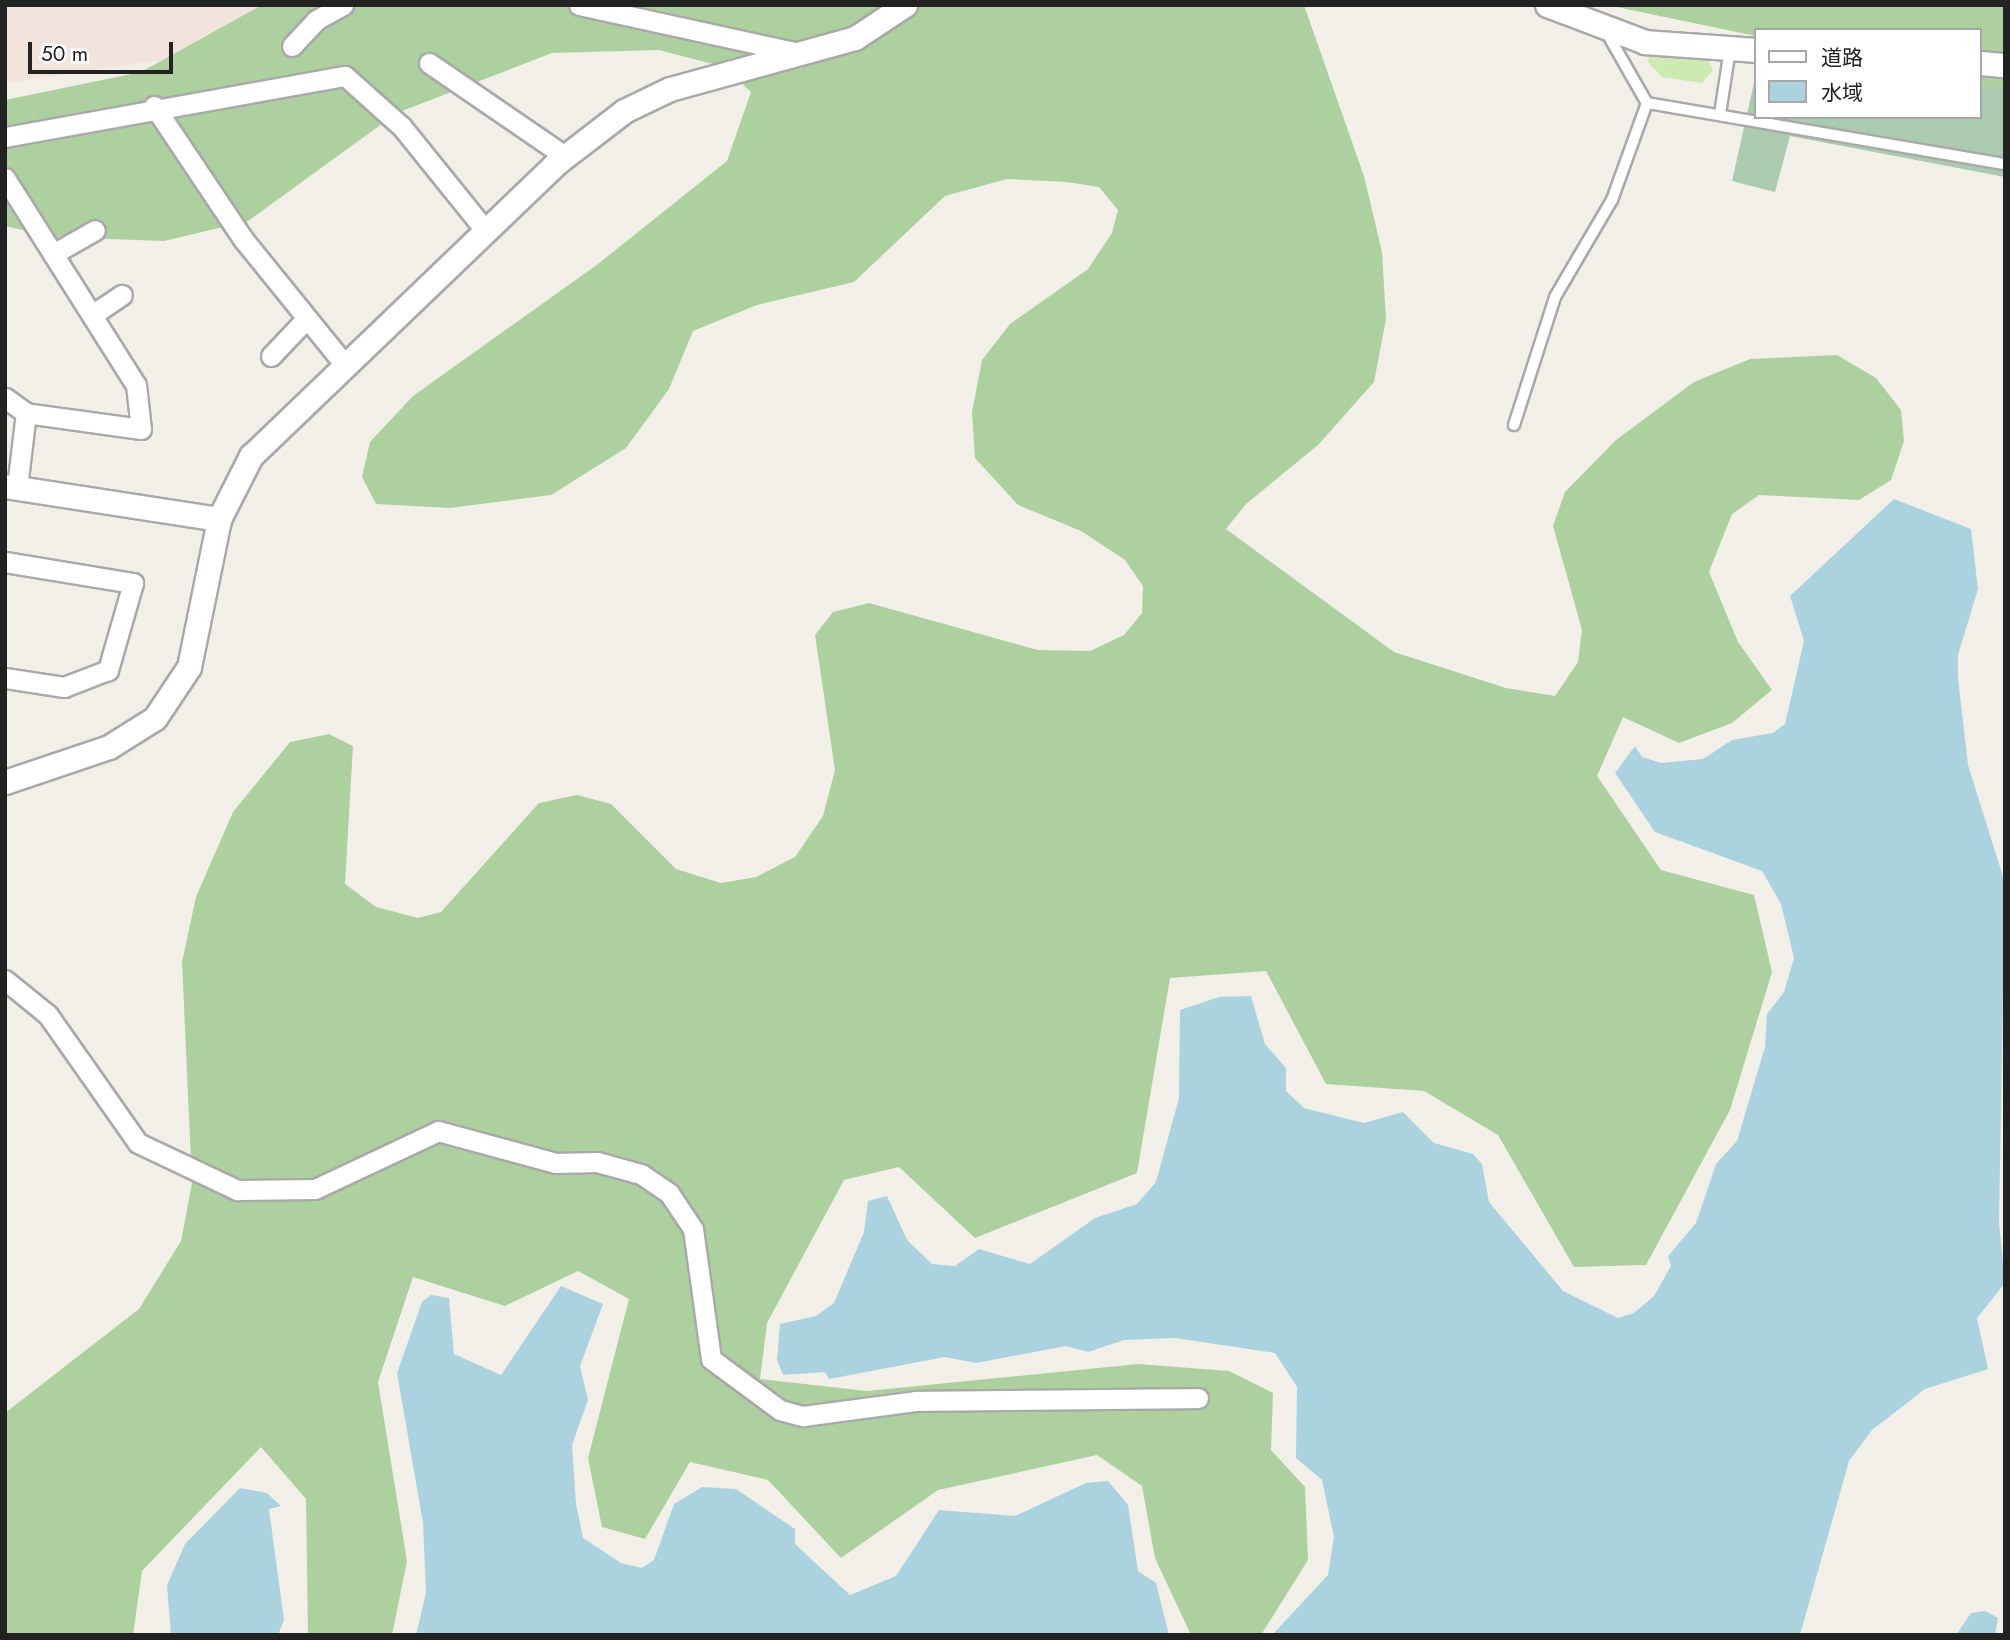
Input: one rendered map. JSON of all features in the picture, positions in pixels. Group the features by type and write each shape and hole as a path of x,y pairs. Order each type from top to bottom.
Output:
{"street":[{"path":"292,47 316,19 343,5"},
{"path":"579,5 801,53"},
{"path":"5,782 110,747 155,718 188,667 219,519 251,456 565,156 624,110 670,89 855,38 905,5"},
{"path":"1547,5 1607,33 1755,50"},
{"path":"429,63 565,156"},
{"path":"1982,63 2005,65"},
{"path":"5,137 154,106 345,76 402,127 486,231"},
{"path":"154,106 243,239 346,366"},
{"path":"5,178 136,385 141,429 26,414 5,398"},
{"path":"53,254 95,230"},
{"path":"92,315 122,295"},
{"path":"271,356 307,318"},
{"path":"26,414 11,486 219,519"},
{"path":"5,562 133,583 108,670 64,687 5,678"},
{"path":"5,980 48,1015 138,1143 237,1191 315,1189 438,1131 556,1163 597,1162 641,1174 677,1201 694,1229 711,1359 780,1410 803,1416 915,1401 1198,1398"}],"lane":[{"path":"1514,425 1555,297 1612,200 1647,103 1607,33"},
{"path":"1720,114 1731,49"},
{"path":"1647,103 2005,164"}],"shaded area":[{"path":"5,5 388,5 319,37 5,83"}],"green space":[{"path":"262,5 1304,5 1364,176 1382,252 1386,319 1374,382 1318,445 1246,504 1226,529 1394,652 1506,688 1555,696 1578,662 1582,630 1553,526 1565,492 1616,440 1694,382 1750,359 1837,355 1876,378 1901,410 1904,441 1891,480 1859,500 1759,495 1732,514 1709,572 1738,642 1772,690 1732,723 1679,743 1623,717 1597,776 1661,870 1754,895 1772,972 1730,1110 1646,1265 1574,1267 1498,1135 1424,1091 1326,1084 1266,971 1170,978 1137,1173 975,1238 899,1167 844,1180 767,1323 760,1379 867,1391 1138,1364 1229,1371 1273,1393 1271,1450 1305,1487 1308,1560 1261,1635 1191,1635 1155,1558 1142,1486 1097,1455 938,1490 841,1558 768,1480 690,1462 645,1539 602,1527 588,1458 629,1299 578,1271 505,1306 413,1277 378,1382 407,1561 392,1635 308,1635 306,1499 261,1447 142,1571 133,1635 5,1635 5,1413 139,1309 181,1241 192,1183 182,962 196,897 233,812 290,742 329,734 353,746 345,884 376,907 418,918 441,912 539,803 577,795 611,804 676,869 721,883 756,877 795,857 823,816 835,770 815,635 833,612 869,603 1038,650 1090,651 1124,635 1142,613 1143,586 1125,560 1081,531 1018,505 975,458 972,412 982,360 1010,324 1088,269 1112,233 1118,210 1099,187 1067,182 1007,179 945,196 854,282 757,305 693,331 669,389 626,448 551,495 450,508 376,504 362,477 370,442 413,396 598,264 727,161 751,92 724,67 659,50 552,53 397,113 248,221 164,241 53,237 5,226 5,100 141,72"},
{"path":"1607,5 2005,5 2005,91 1982,85 1982,28 1755,28 1755,36"},
{"path":"1656,49 1708,59 1713,70 1702,83 1662,77 1647,61"},
{"path":"1755,78 1755,119 1982,119 1982,85 2005,90 2005,177 1790,136 1775,192 1732,181"}],"water":[{"path":"1894,499 1971,529 1978,589 1958,655 1958,678 1968,765 2005,883 1999,1223 2005,1283 1977,1318 1988,1369 1925,1389 1872,1430 1849,1461 1800,1635 1272,1635 1328,1575 1334,1537 1322,1480 1296,1458 1297,1387 1275,1353 1175,1338 1124,1340 1088,1352 1066,1346 976,1363 945,1357 829,1379 825,1372 783,1375 777,1360 780,1324 816,1316 834,1303 864,1232 868,1201 887,1196 907,1240 932,1264 955,1266 979,1249 1030,1264 1095,1218 1137,1204 1156,1182 1179,1098 1180,1010 1219,997 1251,996 1265,1044 1286,1068 1286,1091 1304,1108 1364,1123 1403,1112 1434,1143 1473,1154 1482,1164 1489,1202 1563,1291 1618,1318 1634,1313 1654,1296 1671,1266 1668,1256 1696,1223 1716,1164 1737,1141 1765,1047 1767,1014 1784,992 1794,958 1781,904 1762,871 1655,832 1615,773 1635,746 1642,757 1661,763 1703,759 1732,740 1773,733 1785,724 1804,641 1790,596"},
{"path":"561,1286 603,1304 580,1366 588,1400 572,1445 576,1504 583,1538 621,1563 642,1568 654,1560 674,1504 702,1487 736,1489 795,1529 795,1544 850,1595 896,1576 939,1510 1015,1516 1086,1483 1108,1481 1128,1505 1138,1571 1156,1583 1169,1635 416,1635 426,1593 423,1523 397,1373 422,1302 431,1295 449,1298 454,1354 501,1375"},
{"path":"240,1488 267,1493 281,1506 269,1509 284,1620 278,1635 171,1635 167,1585 185,1544"},
{"path":"1985,1611 1998,1618 1995,1635 1956,1635 1971,1613"}]}
